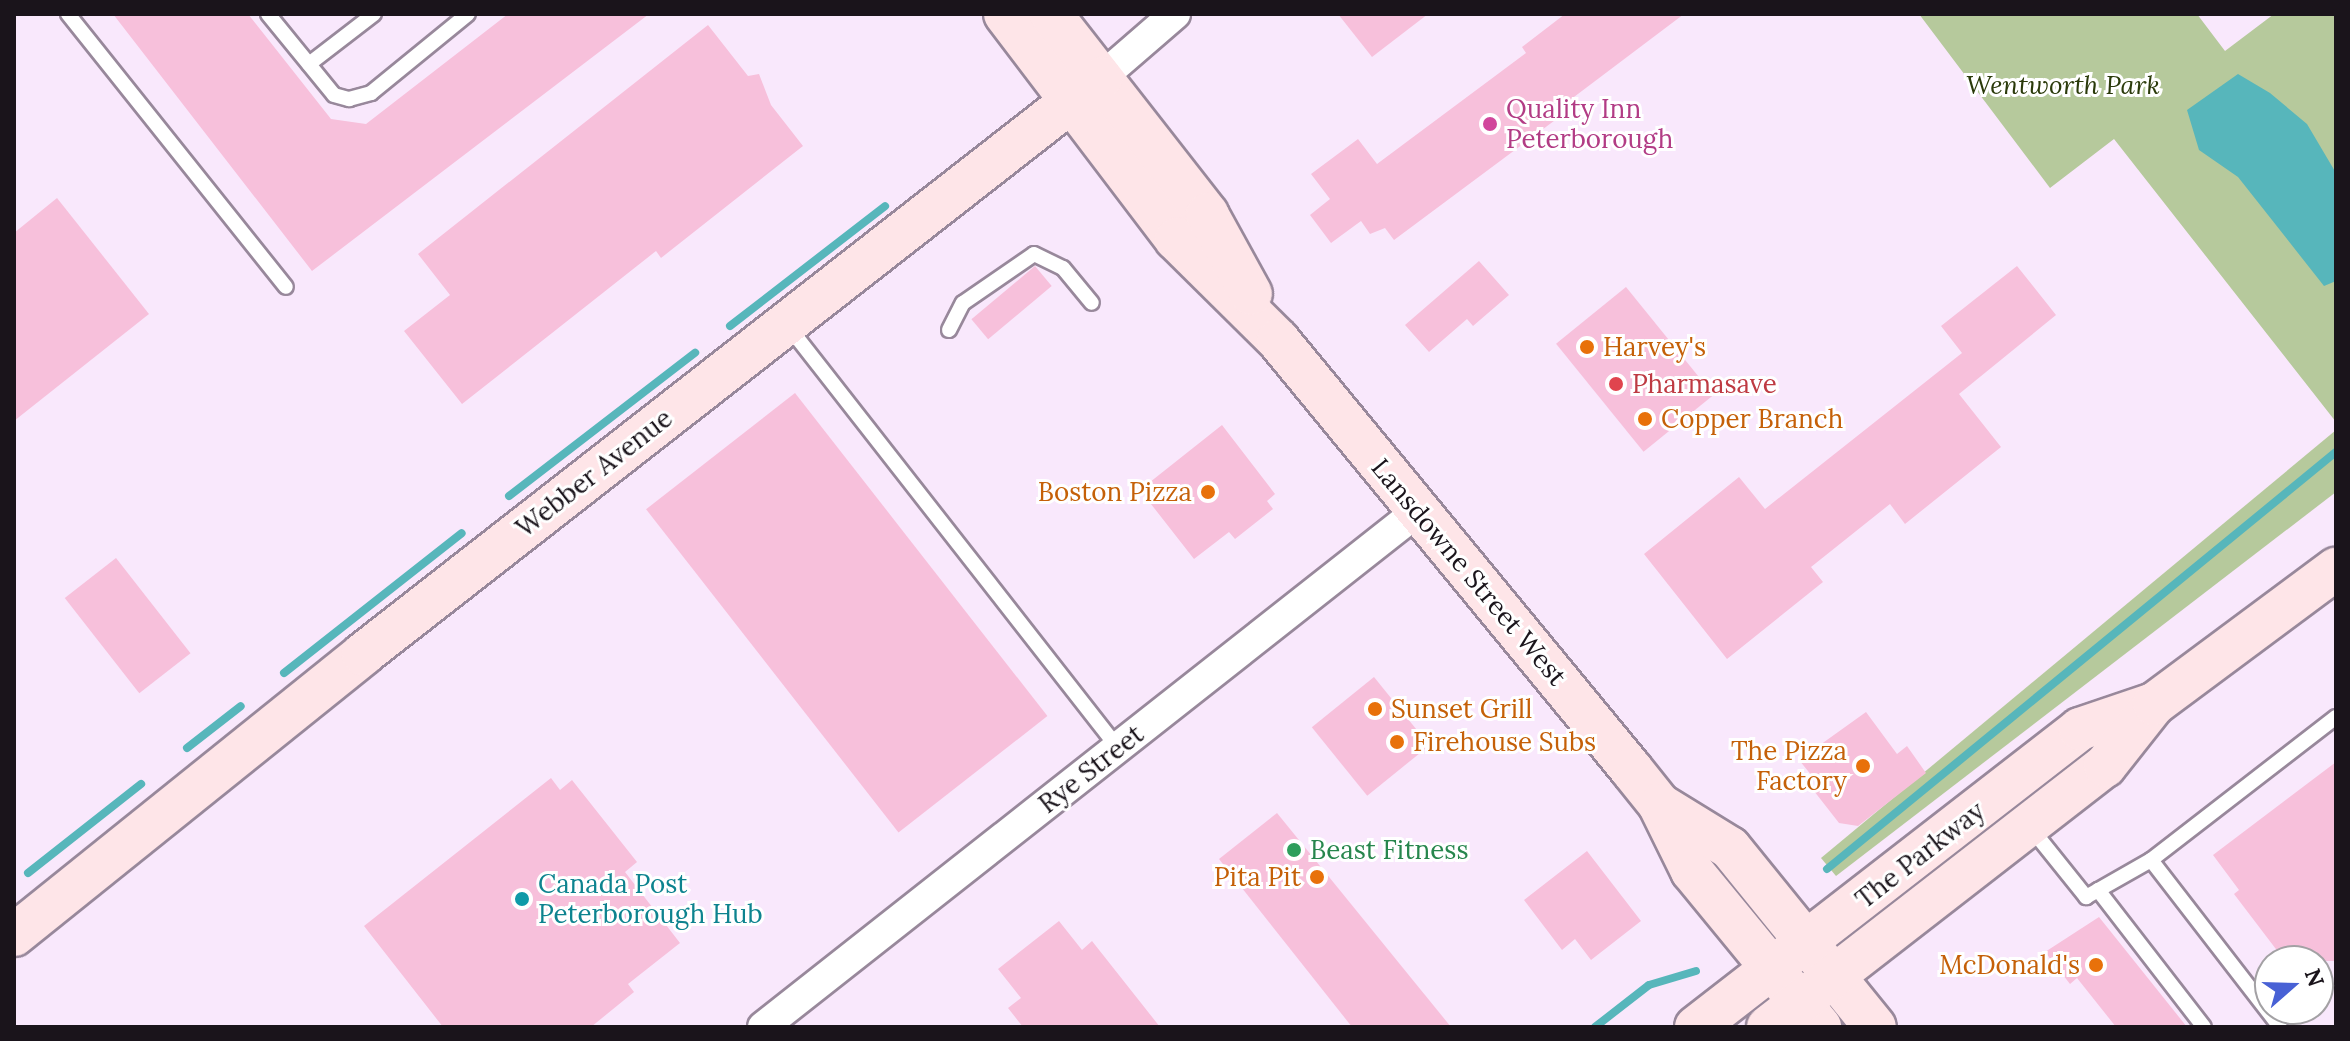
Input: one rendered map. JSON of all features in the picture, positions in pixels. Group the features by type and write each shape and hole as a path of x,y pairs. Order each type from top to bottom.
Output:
{"main road":[{"name":"Lansdowne Street West","path":"1005,14 1086,90"},
{"name":"Lansdowne Street West","path":"1051,14 1086,90 1176,239 1278,340 1659,804 1692,871 1773,969 1796,1019"},
{"name":"Webber Avenue","path":"14,935 785,323 1086,90"},
{"name":"The Parkway","path":"1796,1019 1834,976 2105,766 2154,704 2336,569"},
{"name":"The Parkway","path":"1696,1027 2080,729 2154,704"},
{"name":"Lansdowne Street West","path":"1659,804 1730,848 1875,1027"}],"street":[{"name":"Webber Avenue","path":"1086,90 1175,14"},
{"name":"Rye Street","path":"763,1027 1418,511"}],"lane":[{"path":"68,14 286,287"},
{"path":"268,14 334,95 349,99 371,93 468,14"},
{"path":"309,64 374,14"},
{"path":"949,330 963,303 1034,254 1063,268 1092,303"},
{"path":"785,323 1118,748"},
{"path":"2028,825 2086,897 2151,860 2336,717"},
{"path":"2151,860 2280,1027"},
{"path":"2098,890 2204,1027"}],"green space":[{"name":"Wentworth Park","path":"1919,14 2197,14 2225,51 2274,14 2336,14 2336,422 2114,139 2050,188"},
{"path":"2336,430 2336,492 1836,876 1821,858"}],"water":[{"path":"2238,74 2270,93 2307,124 2336,173 2336,281 2324,286 2238,177 2199,150 2187,110"}],"building":[{"path":"113,14 248,14 331,119 366,124 508,14 649,14 312,271"},
{"path":"1338,14 1428,14 1372,57"},
{"name":"Quality Inn Peterborough","path":"1565,14 1684,14 1566,103 1570,109 1394,240 1385,228 1370,234 1361,221 1331,243 1310,215 1330,199 1311,174 1358,139 1377,164 1526,53 1522,47"},
{"path":"708,25 748,76 759,74 771,105 803,146 661,258 656,251 462,404 404,331 450,295 418,254"},
{"path":"57,198 149,314 14,421 14,233"},
{"path":"1479,261 1509,295 1473,326 1467,319 1429,352 1405,325"},
{"path":"1035,266 1052,286 988,339 971,319"},
{"path":"2017,266 2056,315 1959,394 2001,447 1905,524 1890,504 1811,567 1823,582 1727,659 1644,554 1739,477 1765,509 1962,353 1941,326"},
{"path":"1626,287 1713,395 1644,452 1556,344"},
{"path":"795,393 1047,716 898,832 646,509"},
{"name":"Boston Pizza","path":"1222,425 1275,494 1267,501 1273,509 1235,539 1229,532 1194,559 1140,490"},
{"path":"116,558 190,653 139,693 65,598"},
{"path":"1374,677 1429,745 1367,796 1312,727"},
{"name":"The Pizza Factory","path":"1866,712 1897,754 1907,746 1926,773 1858,826 1839,823 1814,791 1821,787 1799,760"},
{"path":"2336,762 2336,961 2334,945 2273,945 2234,894 2239,890 2213,855"},
{"name":"Canada Post Peterborough Hub","path":"551,778 560,790 572,780 637,862 625,872 680,943 628,984 634,992 591,1027 443,1027 364,926"},
{"path":"1277,813 1451,1027 1352,1027 1219,859"},
{"path":"1587,851 1641,921 1591,960 1575,939 1562,950 1524,900"},
{"name":"McDonald's","path":"2099,917 2187,1027 2116,1027 2077,978 2070,984 2045,952"},
{"path":"1059,921 1082,950 1092,941 1160,1027 1023,1027 1008,1008 1021,998 998,969"}],"waterway":[{"path":"730,326 885,206"},
{"path":"509,496 695,353"},
{"path":"1827,869 2336,452"},
{"path":"284,673 462,533"},
{"path":"187,748 241,706"},
{"path":"28,873 141,784"},
{"path":"1595,1027 1649,985 1696,971"}],"place":[{"name":"Quality Inn Peterborough","path":"1490,124"},
{"name":"Harvey's","path":"1587,347"},
{"name":"Pharmasave","path":"1616,384"},
{"name":"Copper Branch","path":"1645,419"},
{"name":"Boston Pizza","path":"1208,492"},
{"name":"Sunset Grill","path":"1375,709"},
{"name":"Firehouse Subs","path":"1397,742"},
{"name":"The Pizza Factory","path":"1863,766"},
{"name":"Beast Fitness","path":"1294,850"},
{"name":"Pita Pit","path":"1317,877"},
{"name":"Canada Post Peterborough Hub","path":"522,899"},
{"name":"McDonald's","path":"2096,965"}]}
